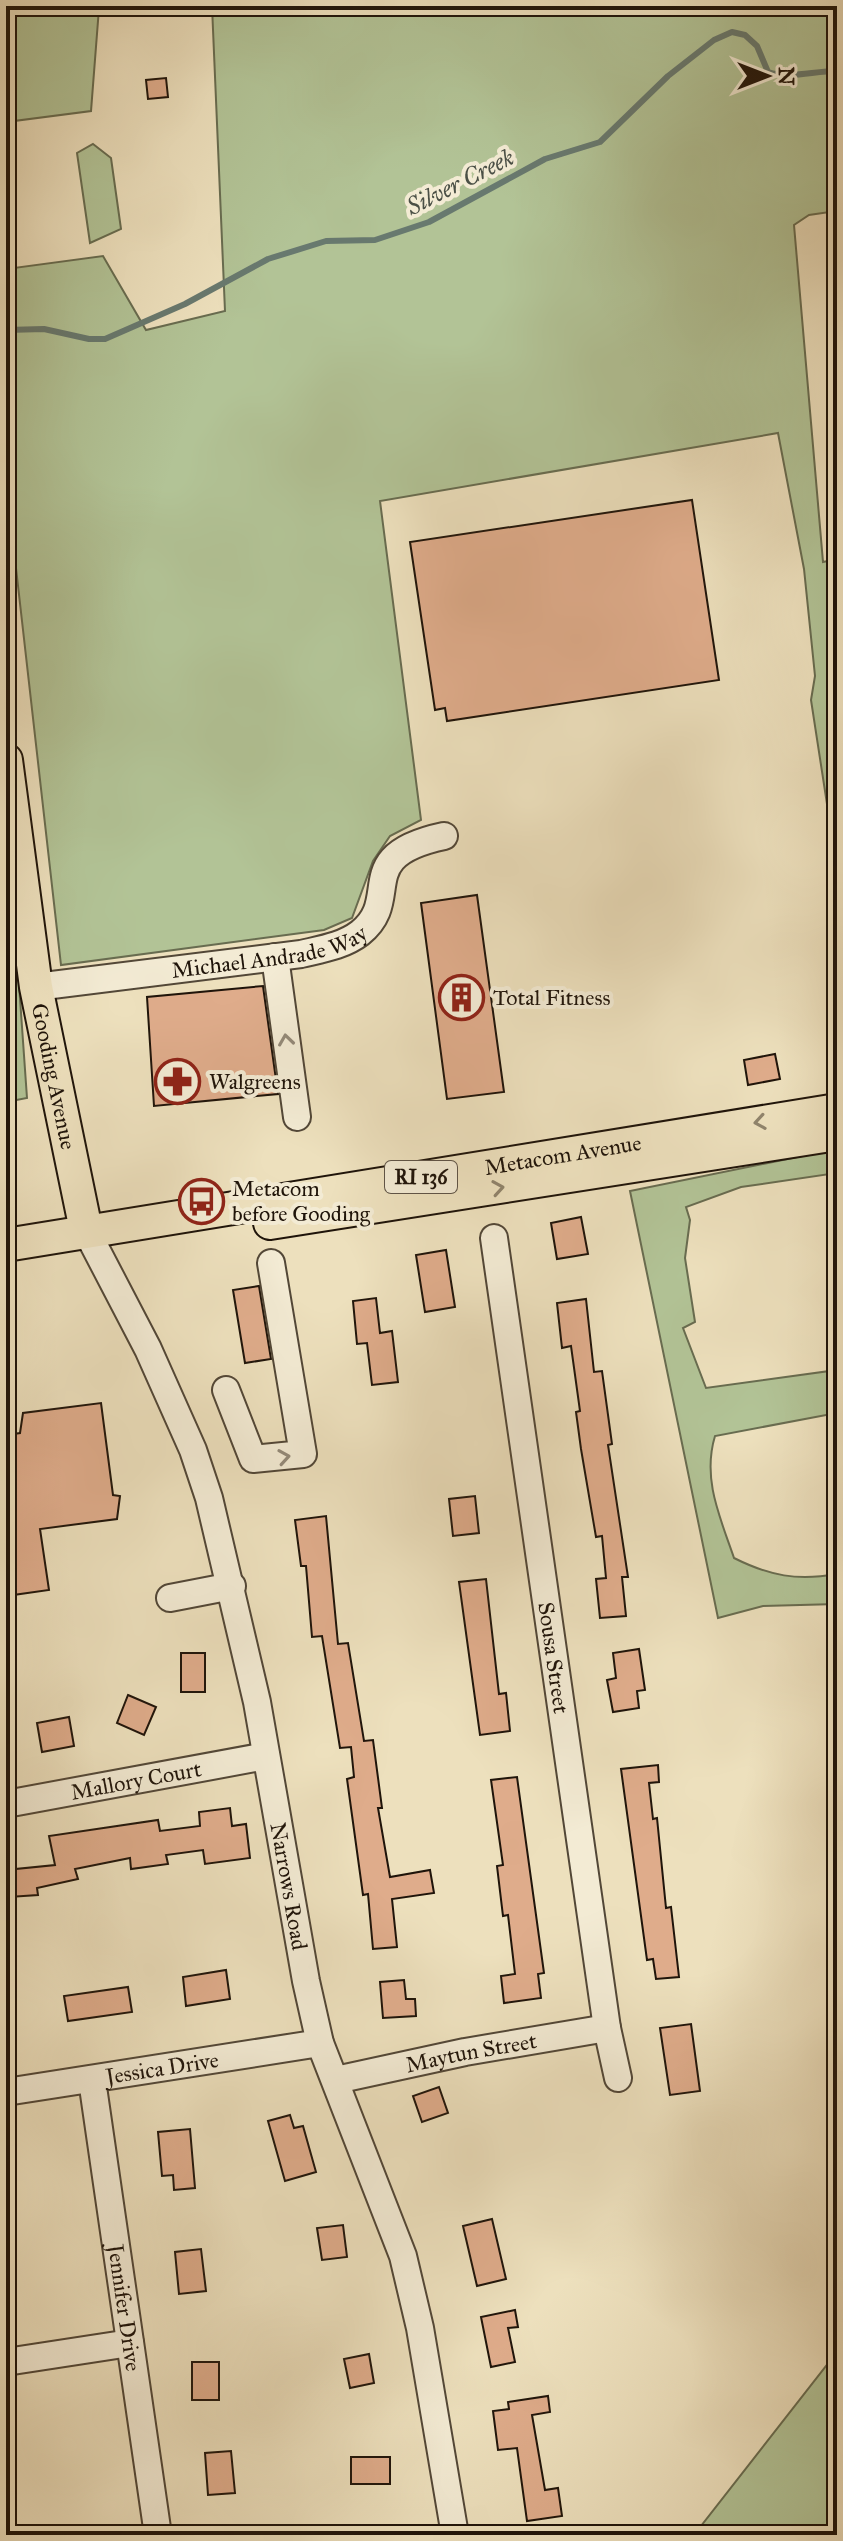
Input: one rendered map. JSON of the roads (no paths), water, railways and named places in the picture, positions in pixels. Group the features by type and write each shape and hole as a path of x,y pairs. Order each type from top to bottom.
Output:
{"main road":[{"name":"Gooding Avenue","path":"6,760 36,987 90,1239"},
{"name":"Metacom Avenue","path":"6,1262 90,1239 837,1110"},
{"name":"Metacom Avenue","path":"6,1245 362,1211 837,1134"}],"street":[{"name":"Michael Andrade Way","path":"36,987 333,947 362,932 377,905 389,864 398,852 411,843 444,836"},
{"path":"275,957 297,1117"},
{"name":"Sousa Street","path":"494,1238 607,2028 618,2078"},
{"name":"Narrows Road","path":"90,1239 148,1349 193,1450 232,1586 320,2043 403,2256 426,2358 455,2535"},
{"path":"226,1390 248,1453 253,1459 303,1454 271,1263"},
{"path":"170,1598 232,1586"},
{"name":"Mallory Court","path":"6,1804 266,1756"},
{"name":"Maytun Street","path":"336,2080 465,2052 607,2028"},
{"name":"Jessica Drive","path":"6,2092 320,2043"},
{"name":"Jennifer Drive","path":"92,2080 158,2535"},
{"path":"6,2362 130,2343"}],"waterway":[{"name":"Silver Creek","path":"6,330 44,329 89,339 105,339 185,304 268,259 326,241 375,240 429,222 545,159 600,142 668,76 714,40 732,32 745,35 757,46 768,72 793,75 837,71"}],"place":[{"name":"Total Fitness","path":"462,997"},
{"name":"Walgreens","path":"178,1081"},
{"name":"Metacom before Gooding","path":"201,1201"}]}
